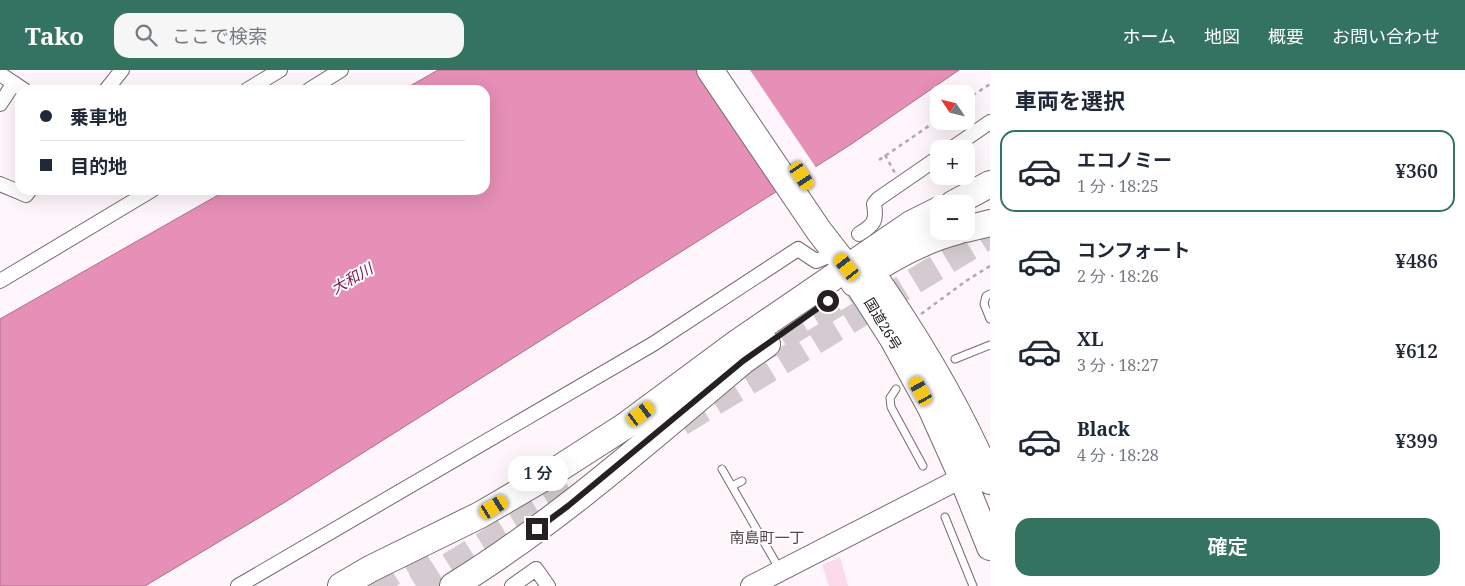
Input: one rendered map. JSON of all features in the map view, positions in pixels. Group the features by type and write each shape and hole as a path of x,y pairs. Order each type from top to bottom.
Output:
{"highway":[{"name":"国道26号","path":"710,70 826,226 915,336 937,374 982,472 990,547"},
{"name":"国道26号","path":"730,70 826,226"},
{"path":"970,195 990,184"},
{"path":"341,586 370,569 480,515 552,473 625,426 737,343 854,262 911,224 930,214"},
{"path":"975,227 990,224"},
{"path":"453,586 491,563 568,506 743,361 854,262 933,240"}],"street":[{"path":"110,85 122,70"},
{"path":"255,85 280,70"},
{"path":"318,85 341,70"},
{"path":"0,74 16,85"},
{"path":"0,104 15,91"},
{"path":"964,140 990,122"},
{"path":"238,586 653,344 798,249 816,261 854,262 876,217 874,204 878,199 930,163"},
{"path":"0,184 15,190"},
{"path":"0,281 144,195"},
{"path":"751,586 780,570 982,472"},
{"path":"512,586 536,569 548,586"}],"lane":[{"path":"990,294 986,296 984,304 990,319"},
{"path":"954,359 990,345"},
{"path":"896,389 890,398 891,407 923,466"},
{"path":"722,469 780,570"},
{"path":"732,486 742,480"},
{"path":"945,517 973,586"}],"path":[{"path":"975,94 990,84"},
{"path":"879,160 930,125"},
{"path":"885,156 901,183"},
{"path":"916,318 966,281 990,266"}],"shaded area":[{"path":"840,557 848,586 829,586 822,565"}],"water":[{"name":"大和川","path":"438,70 959,70 937,85 930,85 930,90 850,145 282,504 145,586 0,586 0,319 218,195 490,195 490,85 412,85"}],"pier":[{"path":"696,70 750,70 817,169 779,193"}],"tunnel":[{"path":"681,423 990,235"},
{"path":"748,358 881,277"},
{"path":"416,586 571,491"},
{"path":"371,586 426,553"}],"district":[{"name":"南島町一丁","path":"767,538"}],"route":[{"path":"537,529 568,506 743,361 828,301"}]}
